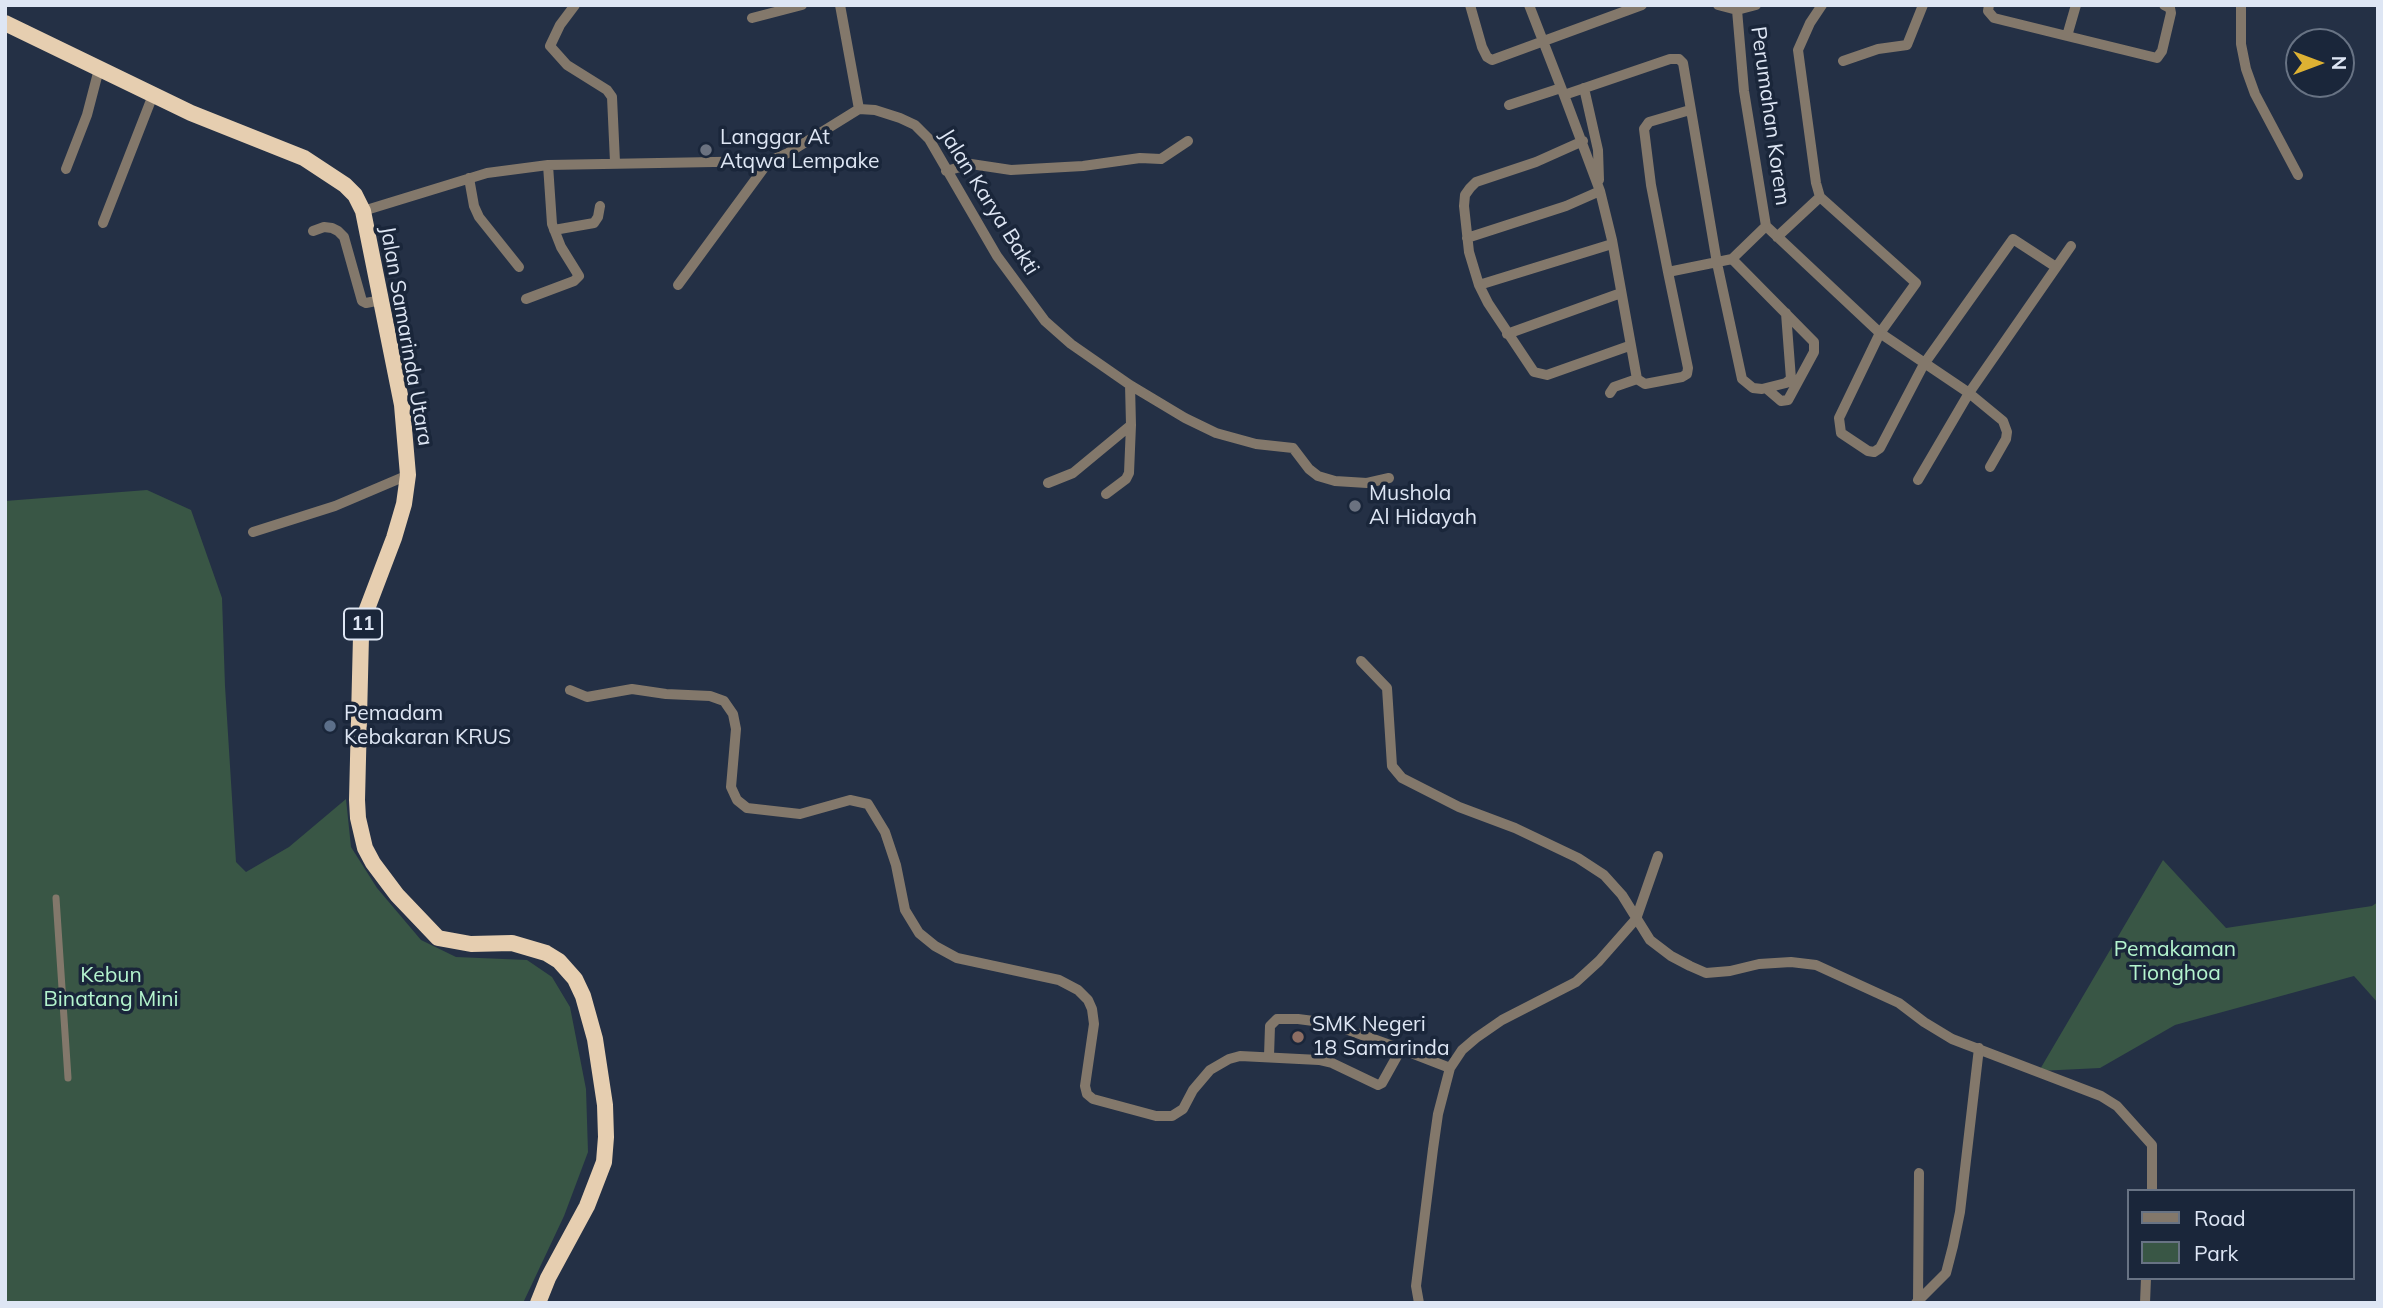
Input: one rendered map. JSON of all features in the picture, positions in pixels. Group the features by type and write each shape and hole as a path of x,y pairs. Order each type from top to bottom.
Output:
{"highway":[{"name":"Jalan Samarinda Utara","path":"5,23 191,113 303,159 345,185 355,195 363,211 401,405 408,475 404,504 367,609 361,636 356,800 358,818 365,848 373,863 397,895 438,937 471,944 512,943 546,953 559,961 575,979 583,996 595,1039 605,1105 604,1162 587,1206 548,1278 538,1303"}],"street":[{"path":"575,5 560,25 550,46 567,65 607,90 612,96 615,162"},
{"path":"752,18 802,5"},
{"path":"363,211 422,195 468,178 548,165 769,161 788,153 859,109 840,5"},
{"path":"1470,5 1482,47 1487,57 1492,60 1642,5"},
{"path":"1529,5 1600,189 1629,346 1637,379 1645,384 1682,377 1687,374 1688,368 1651,185 1644,129 1649,122 1690,110"},
{"path":"1718,5 1737,10 1756,5"},
{"path":"1843,61 1878,49 1907,45 1923,5"},
{"path":"1989,5 1987,11 1994,18 2157,58 2162,51 2167,7"},
{"path":"2067,36 2076,5"},
{"path":"2241,5 2241,44 2246,69 2255,94 2298,175"},
{"name":"Perumahan Korem","path":"1825,6 1810,23 1798,50 1820,197 1916,283 1880,333 1839,418 1841,433 1868,451 1877,452 1924,364 2013,239 2056,267"},
{"name":"Perumahan Korem","path":"1737,10 1744,91 1766,226 1880,333 1969,393 1999,417 2006,427 2006,439 1990,467"},
{"path":"1509,105 1584,88 1674,58 1683,64 1717,263 1742,379 1753,388 1767,389 1795,381"},
{"path":"66,169 87,115 99,69"},
{"path":"1584,88 1598,149 1600,189"},
{"path":"103,223 153,95"},
{"name":"Jalan Karya Bakti","path":"859,109 875,110 900,118 915,125 929,139 997,256 1045,321 1071,344 1130,385 1216,433 1256,444 1293,448 1313,473 1335,481 1367,483 1389,478"},
{"path":"946,171 971,163 1010,170 1164,158 1188,141"},
{"path":"1583,141 1536,162 1476,182 1465,195 1467,238 1479,285 1507,334 1534,372 1544,375 1629,346"},
{"path":"678,285 769,161"},
{"path":"526,299 574,281 579,276 554,230 548,165"},
{"path":"468,178 479,217 519,267"},
{"path":"1467,238 1566,206 1600,189"},
{"name":"Perumahan Korem","path":"1777,237 1820,197"},
{"path":"554,230 594,223 600,205"},
{"name":"Perumahan Korem","path":"1668,272 1732,259 1766,226"},
{"path":"313,231 324,227 332,228 344,237 362,301 366,303 381,300"},
{"path":"1479,285 1612,244"},
{"path":"1918,480 1969,393 2071,246"},
{"path":"1732,259 1814,342 1814,352 1795,381 1790,398 1785,402 1781,401 1767,389"},
{"path":"1507,334 1621,293"},
{"path":"1786,313 1795,381"},
{"path":"1610,393 1614,387 1637,379"},
{"path":"1105,494 1126,479 1129,472 1130,385"},
{"path":"1048,483 1068,476 1131,425"},
{"path":"253,532 335,506 408,475"},
{"path":"1361,661 1387,688 1392,766 1396,774 1459,807 1515,828 1578,858 1604,875 1622,895 1650,940 1671,956 1706,973 1759,964 1791,962 1816,965 1899,1003 1952,1039 2109,1100 2152,1145 2152,1189"},
{"path":"569,690 587,697 632,689 710,696 724,701 733,714 736,729 731,787 737,800 747,808 800,814 850,800 869,804 885,832 897,865 905,910 919,933 957,958 1059,980 1078,990 1088,1000 1094,1024 1085,1086 1087,1094 1093,1099 1156,1116 1172,1116 1183,1109 1203,1076 1218,1064 1240,1056 1319,1060 1332,1063 1378,1086 1401,1049"},
{"path":"1419,1303 1416,1286 1433,1149 1438,1114 1450,1068 1462,1050 1502,1020 1576,982 1599,961 1636,919 1658,856"},
{"path":"56,898 68,1078"},
{"path":"1269,1056 1270,1026 1277,1019 1298,1019 1329,1023 1450,1068"},
{"path":"1917,1302 1945,1273 1954,1246 1979,1048"},
{"path":"1917,1302 1919,1173"},
{"path":"2145,1303 2146,1280"}],"green space":[{"name":"Kebun Binatang Mini","path":"147,490 191,510 222,598 236,862 246,872 289,847 346,799 351,847 377,888 421,940 456,957 527,960 552,977 570,1007 586,1089 588,1152 564,1216 523,1303 5,1303 5,501"},
{"name":"Pemakaman Tionghoa","path":"2163,860 2226,928 2372,906 2378,902 2378,1003 2354,976 2175,1025 2100,1068 2039,1071"}],"place":[{"name":"Langgar At Atqwa Lempake","path":"706,150"},
{"name":"Mushola Al Hidayah","path":"1355,506"},
{"name":"Pemadam Kebakaran KRUS","path":"330,726"},
{"name":"SMK Negeri 18 Samarinda","path":"1298,1037"}]}
